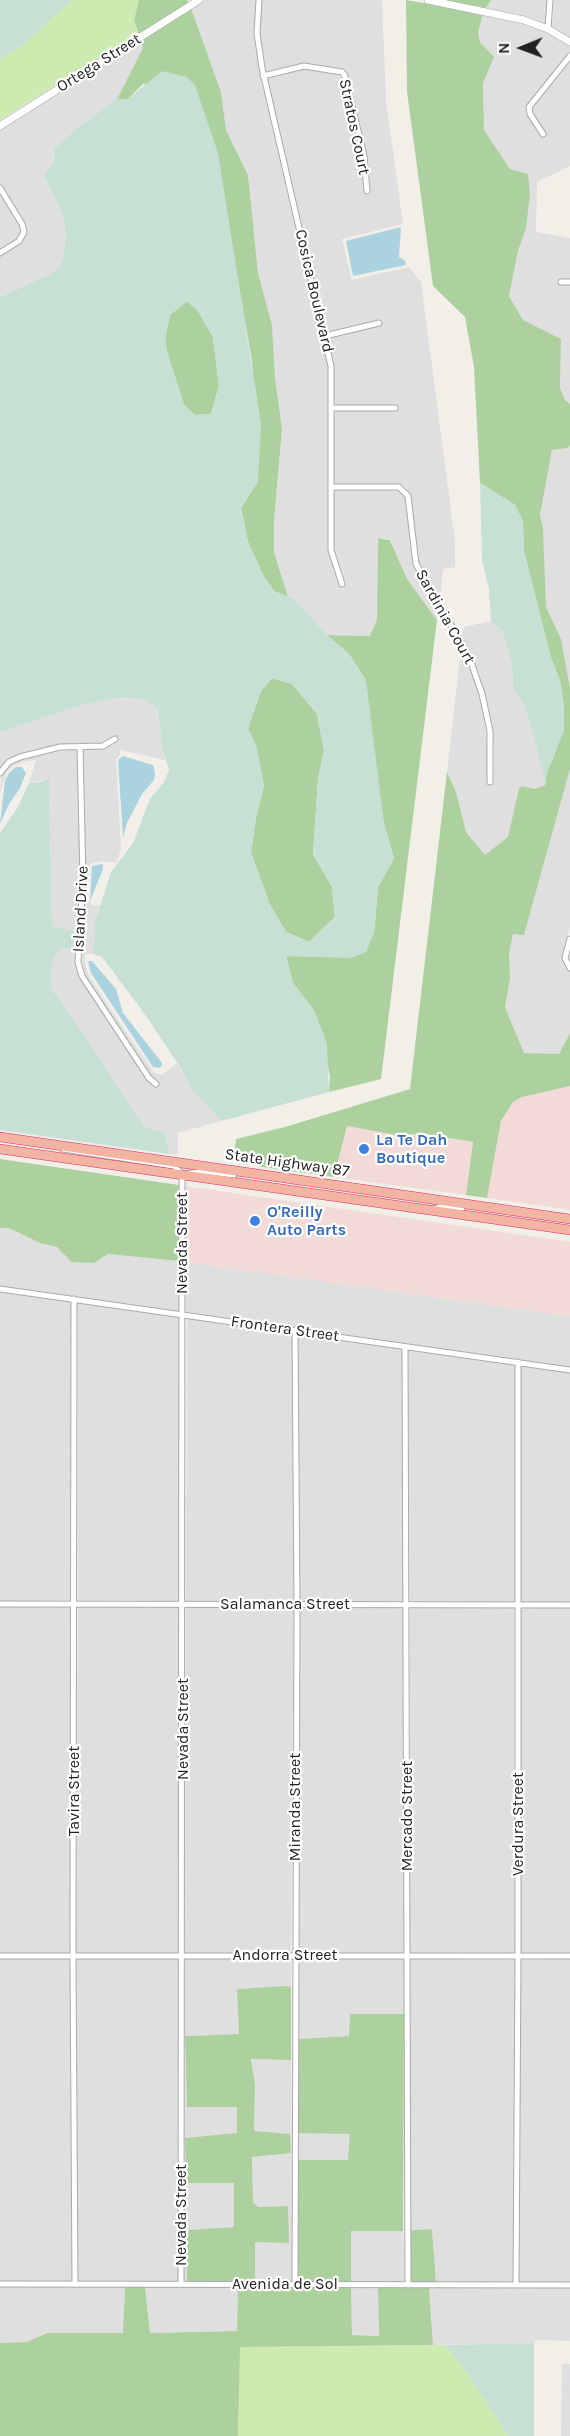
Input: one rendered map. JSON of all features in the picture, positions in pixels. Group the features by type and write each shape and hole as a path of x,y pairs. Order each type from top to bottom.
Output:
{"highway":[{"name":"State Highway 87","path":"0,1137 570,1218"},
{"path":"0,1149 532,1225 570,1228"}],"street":[{"name":"Ortega Street","path":"0,126 199,0"},
{"name":"Cosica Boulevard","path":"259,0 257,33 263,76 331,366 331,549 342,584"},
{"path":"428,0 504,14 548,29 570,42"},
{"path":"548,29 550,0"},
{"path":"543,134 530,114 529,107 570,56"},
{"name":"Stratos Court","path":"263,76 304,66 337,71 345,76 364,156 367,192"},
{"path":"0,188 22,224 24,232 19,241 0,252"},
{"path":"561,282 570,282"},
{"path":"325,336 379,323"},
{"path":"331,408 395,408"},
{"name":"Sardinia Court","path":"331,487 399,487 406,492 416,564 469,656 482,694 490,731 490,782"},
{"path":"0,773 9,762 20,757 60,747 103,746 116,740"},
{"name":"Island Drive","path":"80,747 83,871 78,962 82,976 149,1078 156,1084"},
{"path":"570,939 565,958 570,968"},
{"path":"47,1143 70,1152 174,1166 182,1174 208,1172 272,1180 299,1180"},
{"name":"Nevada Street","path":"181,2284 182,1174"},
{"path":"432,1210 436,1206 441,1206 516,1215 538,1214"},
{"name":"Frontera Street","path":"0,1289 570,1370"},
{"name":"Tavira Street","path":"74,1299 75,2284"},
{"name":"Miranda Street","path":"295,1330 297,1605 294,1955 295,2284"},
{"name":"Mercado Street","path":"405,1347 408,2285"},
{"name":"Verdura Street","path":"516,2285 518,1362"},
{"name":"Salamanca Street","path":"0,1604 570,1605"},
{"name":"Andorra Street","path":"0,1956 570,1956"},
{"name":"Avenida de Sol","path":"0,2284 570,2285"}],"shaded area":[{"path":"204,0 256,0 254,33 260,74 328,366 328,549 340,587 346,585 334,549 334,490 398,489 405,497 413,565 439,608 437,620 407,579 390,539 378,538 377,619 370,636 327,635 295,599 288,597 274,552 274,521 282,429 275,377 272,325 258,273 248,175 226,130 221,92 191,8"},
{"path":"262,0 382,0 386,101 403,224 342,239 352,280 409,267 421,282 455,541 455,567 443,569 440,599 419,563 411,496 406,487 399,484 334,484 334,411 398,411 398,406 334,406 334,365 328,338 383,324 381,320 327,333 267,78 304,69 340,75 361,157 364,194 370,194 369,166 348,75 345,71 304,63 266,72 260,33"},
{"path":"491,0 547,0 546,25 486,8"},
{"path":"554,0 570,0 570,39 552,28"},
{"path":"483,13 545,30 570,45 570,51 526,107 527,115 542,137 547,135 532,108 570,61 570,166 537,182 536,232 570,238 570,279 558,280 558,285 570,285 570,404 565,400 560,388 561,339 523,320 509,295 518,251 526,228 510,169 484,130 483,83 494,57 480,42 478,33"},
{"path":"138,33 139,35 0,122 0,120"},
{"path":"141,40 143,48 117,99 77,128 54,149 55,160 44,175 63,215 66,236 63,259 58,270 0,297 0,256 20,243 27,232 25,223 0,183 0,129"},
{"path":"0,194 19,225 20,232 16,239 0,249"},
{"path":"570,445 570,688 561,639 546,608 543,527 540,515 552,450 568,448"},
{"path":"491,621 503,632 512,665 513,688 524,705 545,785 535,789 522,786 519,788 508,838 485,855 466,832 456,792 447,772 461,648 473,675 484,714 488,751 487,784 493,784 494,751 490,713 479,673 462,637 464,627"},
{"path":"124,697 144,700 158,709 165,760 120,750 120,755 116,759 121,849 116,863 102,861 90,864 87,901 91,902 91,905 100,905 95,922 93,954 85,954 85,962 88,974 154,1073 162,1075 177,1063 190,1087 221,1121 178,1133 178,1153 174,1155 169,1154 165,1133 144,1127 51,988 52,963 56,951 63,948 74,932 52,927 49,779 29,783 36,760 27,761 14,765 7,771 0,793 1,778 11,764 42,754 77,749 80,880 75,963 79,977 147,1079 156,1088 160,1084 152,1076 85,975 82,962 86,880 83,749 103,748 119,740 116,736 102,743 60,745 40,749 8,760 0,768 0,732 84,704"},
{"path":"570,769 570,927 562,957 564,966 570,972 570,1033 559,1055 524,1053 505,1007 510,979 509,954 513,933 524,935"},
{"path":"570,1086 570,1210 487,1198 501,1121 513,1102 522,1097"},
{"path":"347,1126 396,1135 426,1134 473,1142 466,1195 334,1177"},
{"path":"185,1186 570,1242 570,1316 185,1262"},
{"path":"0,1228 9,1228 40,1243 57,1247 94,1263 108,1254 179,1261 179,1311 0,1286"},
{"path":"185,1262 570,1316 570,1367 186,1312"},
{"path":"0,1291 71,1301 72,1600 0,1601"},
{"path":"77,1302 180,1316 180,1601 78,1600"},
{"path":"187,1317 292,1333 294,1602 186,1601"},
{"path":"298,1334 402,1349 404,1601 300,1602"},
{"path":"408,1350 515,1365 515,1602 410,1601"},
{"path":"521,1366 570,1373 570,1602 521,1602"},
{"path":"0,1606 72,1606 70,1954 0,1953"},
{"path":"78,1606 180,1606 179,1953 76,1954"},
{"path":"186,1607 294,1607 291,1953 185,1953"},
{"path":"300,1607 404,1607 404,1953 297,1953"},
{"path":"410,1607 514,1607 515,1954 410,1953"},
{"path":"521,1607 570,1607 570,1954 521,1954"},
{"path":"291,1958 291,1987 237,1989 239,2034 185,2036 185,1959"},
{"path":"297,1958 404,1959 404,2014 350,2014 349,2036 297,2039"},
{"path":"0,1959 70,1959 72,2281 0,2281"},
{"path":"76,1959 179,1959 178,2281 78,2281"},
{"path":"410,1959 515,1960 513,2283 436,2282 432,2229 411,2230"},
{"path":"570,1959 570,2283 519,2283 521,1960"},
{"path":"185,2048 187,2107 237,2107 237,2134 185,2138 234,2183 234,2227 187,2230 187,2281 184,2281"},
{"path":"251,2059 291,2060 292,2281 255,2281 255,2242 288,2206 257,2207 253,2201 252,2156 291,2152 290,2134 254,2132 255,2084"},
{"path":"298,2116 299,2133 351,2133 348,2160 298,2160"},
{"path":"351,2231 403,2231 405,2282 351,2282"},
{"path":"0,2286 238,2287 237,2331 150,2333 145,2287 125,2287 123,2333 47,2333 27,2342 0,2343"},
{"path":"351,2287 378,2287 379,2336 352,2335"},
{"path":"429,2288 570,2288 570,2341 535,2340 534,2343 433,2345"},
{"path":"562,2364 570,2364 570,2436 561,2436"}],"green space":[{"path":"0,0 72,0 24,44 0,59"},
{"path":"72,0 139,0 134,20 138,33 0,120 0,59 24,44"},
{"path":"139,0 187,0 189,3 139,35 134,20"},
{"path":"406,0 483,13 478,33 480,42 494,57 483,83 484,130 510,169 528,174 530,194 526,228 518,251 509,296 523,320 561,339 560,388 565,400 570,404 570,445 568,448 552,450 540,515 543,527 546,607 561,639 570,688 570,769 524,935 513,934 509,954 510,979 505,1007 524,1053 559,1054 570,1033 570,1086 522,1097 513,1102 501,1121 487,1198 466,1195 473,1142 426,1134 396,1135 347,1126 334,1177 262,1167 234,1158 236,1139 285,1127 410,1089 447,772 456,792 466,832 485,855 508,837 519,788 522,786 535,789 545,785 547,772 555,753 564,706 560,681 551,658 524,552 523,522 515,505 480,483 474,367 465,317 433,286 407,92"},
{"path":"442,0 491,0 486,8"},
{"path":"191,8 221,92 226,130 248,175 258,273 272,325 275,377 282,429 274,521 274,552 288,597 274,591 263,575 248,542 241,508 258,481 252,361 234,258 144,83 128,99 117,99 143,48 141,40"},
{"path":"162,71 187,77 195,85 218,153 261,423 258,481 241,508 248,542 263,575 274,591 295,599 327,635 350,655 366,680 384,824 394,858 378,887 374,933 366,952 351,958 286,956 293,983 315,1012 327,1043 329,1092 221,1121 190,1087 180,1067 144,1013 102,957 93,954 95,922 111,872 133,843 150,799 164,782 169,770 162,748 158,709 144,700 124,697 84,704 0,732 0,297 49,275 58,269 63,259 66,236 63,215 44,175 55,160 54,149 77,128 117,99 128,99","holes":["187,301 198,311 213,337 219,386 211,414 195,415 184,405 167,352 165,338 170,315","272,678 292,684 317,714 324,750 318,779 313,854 332,887 335,917 309,942 286,932 270,905 251,853 256,817 264,786 257,747 248,728 261,691"]},
{"path":"187,301 198,311 213,337 219,386 211,414 195,415 184,405 167,352 165,338 170,315"},
{"path":"480,483 515,505 523,522 524,552 551,658 560,681 564,706 564,731 547,772 545,785 524,705 513,688 512,665 503,632 491,621 489,589 482,560"},
{"path":"378,538 390,540 407,579 437,620 381,1079 329,1092 330,1076 315,1012 293,983 286,956 332,957 374,933 378,887 394,858 384,824 378,784 350,655 327,635 370,636 377,619"},
{"path":"272,678 292,684 317,714 324,751 318,779 313,854 332,887 335,917 309,942 286,932 270,905 251,853 256,817 264,786 248,728 261,691"},
{"path":"49,778 52,927 74,931 74,949 63,948 56,952 52,963 51,988 144,1127 165,1133 169,1154 0,1130 0,833 18,807 29,783 41,782"},
{"path":"0,1159 179,1185 179,1261 108,1254 94,1263 72,1262 57,1247 40,1243 9,1228 0,1228"},
{"path":"291,1987 291,2060 251,2059 255,2084 254,2131 290,2134 291,2153 252,2157 253,2202 258,2207 288,2206 289,2243 255,2242 255,2281 187,2281 187,2230 234,2227 234,2183 187,2183 185,2138 237,2133 237,2107 187,2107 185,2036 239,2034 237,1989"},
{"path":"350,2014 404,2014 403,2231 351,2231 351,2282 298,2281 298,2160 348,2160 350,2134 298,2133 297,2039 349,2036"},
{"path":"432,2229 436,2282 411,2282 411,2230"},
{"path":"125,2287 145,2287 150,2333 237,2331 238,2287 351,2287 352,2335 379,2336 378,2287 429,2288 433,2345 240,2347 238,2436 0,2436 0,2343 27,2342 47,2333 123,2333"},
{"path":"534,2343 534,2436 508,2436 467,2373 445,2345"},
{"path":"445,2345 467,2373 508,2436 238,2436 239,2347"}],"water":[{"path":"401,227 399,257 405,261 406,265 353,276 346,241"},
{"path":"123,756 153,765 155,773 154,780 142,794 127,823 123,837 118,760"},
{"path":"16,767 22,767 26,773 0,824 5,781"},
{"path":"103,864 103,869 90,901 92,866"},
{"path":"88,961 92,961 116,989 123,1013 162,1066 153,1067 91,973"}],"place":[{"name":"La Te Dah Boutique","path":"364,1149"},
{"name":"O'Reilly Auto Parts","path":"255,1221"}]}
